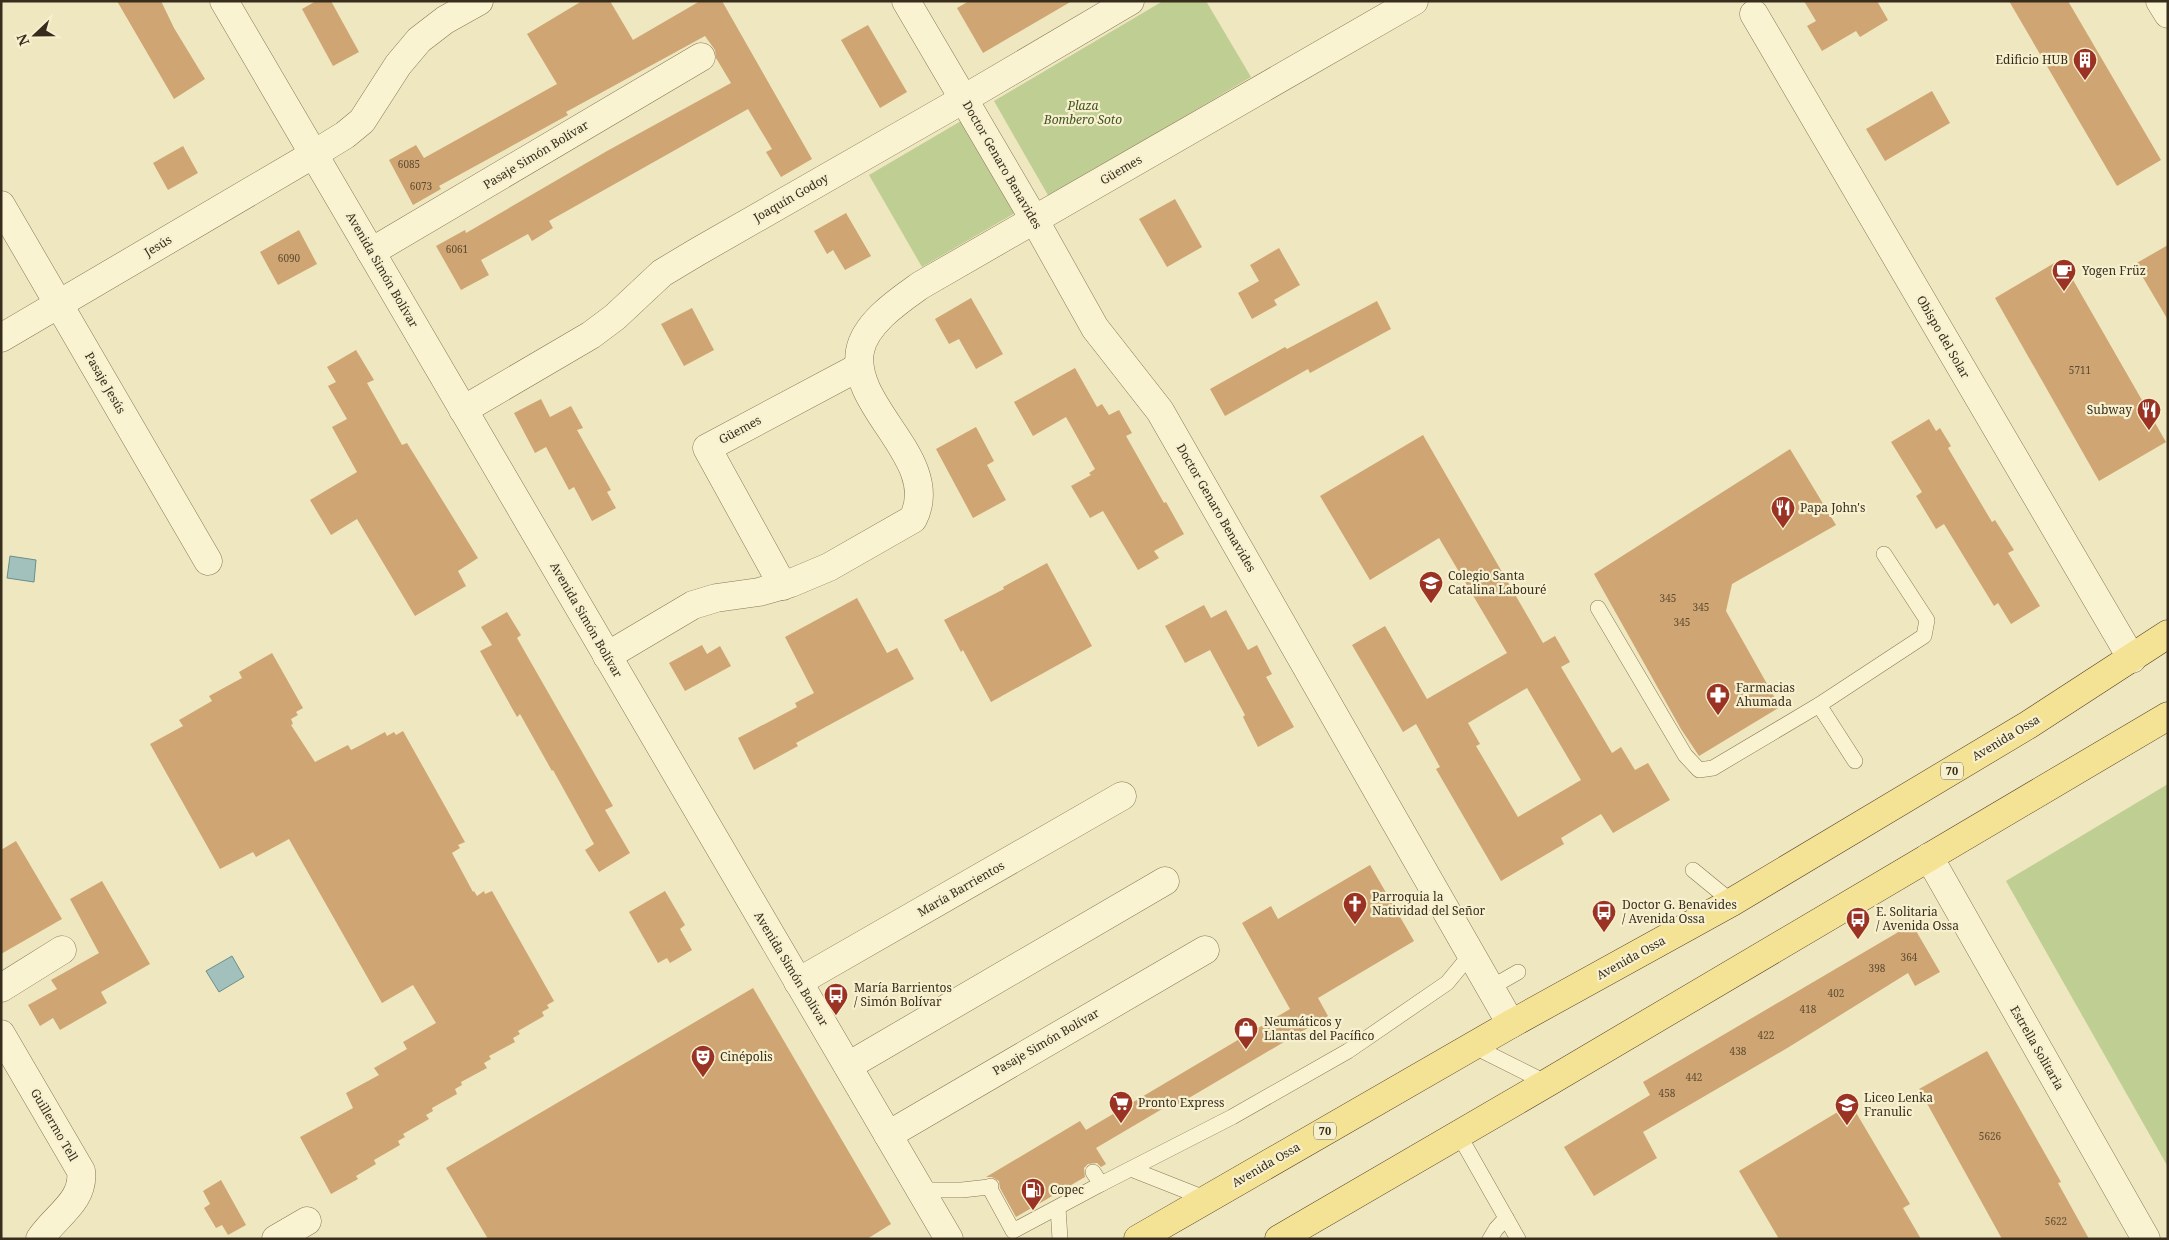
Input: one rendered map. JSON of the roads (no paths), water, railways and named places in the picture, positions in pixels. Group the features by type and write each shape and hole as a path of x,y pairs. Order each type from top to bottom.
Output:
{"main road":[{"name":"Avenida Ossa","path":"1138,1239 1511,1024 1732,902 2028,725 2168,634"},
{"path":"1279,1239 1459,1135 2168,716"}],"street":[{"name":"Avenida Simón Bolívar","path":"224,1 948,1239"},
{"name":"Jesús","path":"1,338 345,135 362,121 398,65 419,40 445,20 479,1"},
{"name":"Doctor Genaro Benavides","path":"906,1 1095,328 1160,411 1511,1024"},
{"name":"Joaquín Godoy","path":"463,410 591,335 614,317 662,273 676,264 964,99 1130,1"},
{"name":"Güemes","path":"607,656 693,605 716,598 759,592 782,586 829,567 913,519 919,507 919,492 914,469 866,388 859,367 860,349 869,331 892,305 921,285 1414,1"},
{"path":"2160,1 2168,14"},
{"name":"Obispo del Solar","path":"1754,14 2132,659"},
{"name":"Pasaje Simón Bolívar","path":"371,252 701,57"},
{"name":"Pasaje Jesús","path":"1,205 208,561"},
{"name":"Güemes","path":"782,586 707,448 859,367"},
{"name":"María Barrientos","path":"798,982 1122,796"},
{"name":"Estrella Solitaria","path":"1929,857 2146,1239"},
{"path":"848,1066 1165,881"},
{"path":"1,988 62,950"},
{"name":"Pasaje Simón Bolívar","path":"888,1135 1205,950"},
{"name":"Guillermo Tell","path":"1,1034 81,1171 81,1186 78,1195 40,1239"},
{"path":"276,1239 307,1221"}],"lane":[{"path":"1598,608 1685,755 1699,770 1713,768 1819,705 1914,645 1924,636 1927,620 1884,554"},
{"path":"1819,705 1855,761"},
{"path":"1693,870 1732,902"},
{"path":"920,1190 962,1190 990,1186 1008,1235 1058,1208 1097,1178 1131,1169 1232,1117 1348,1051 1447,984 1471,954"},
{"path":"1490,988 1518,972"},
{"path":"1474,1046 1547,1083"},
{"path":"1459,1135 1518,1239"},
{"path":"1131,1169 1207,1199"},
{"path":"1058,1208 1060,1239"},
{"path":"1490,1239 1506,1218"}],"water":[{"path":"10,556 36,560 34,582 7,578"},
{"path":"232,956 244,977 219,992 206,971"}],"place":[{"name":"Edificio HUB","path":"2085,81"},
{"name":"Yogen Früz","path":"2064,292"},
{"name":"Subway","path":"2149,431"},
{"name":"Papa John's","path":"1783,529"},
{"name":"Colegio Santa Catalina Labouré","path":"1431,604"},
{"name":"Farmacias Ahumada","path":"1718,716"},
{"name":"Parroquia la Natividad del Señor","path":"1355,925"},
{"name":"Doctor G. Benavides / Avenida Ossa","path":"1604,933"},
{"name":"E. Solitaria / Avenida Ossa","path":"1858,940"},
{"name":"María Barrientos / Simón Bolívar","path":"836,1016"},
{"name":"Neumáticos y Llantas del Pacífico","path":"1246,1050"},
{"name":"Cinépolis","path":"703,1078"},
{"name":"Pronto Express","path":"1121,1124"},
{"name":"Liceo Lenka Franulic","path":"1847,1126"},
{"name":"Copec","path":"1033,1211"}],"park label":[{"name":"Plaza Bombero Soto","path":"1083,113"}]}
